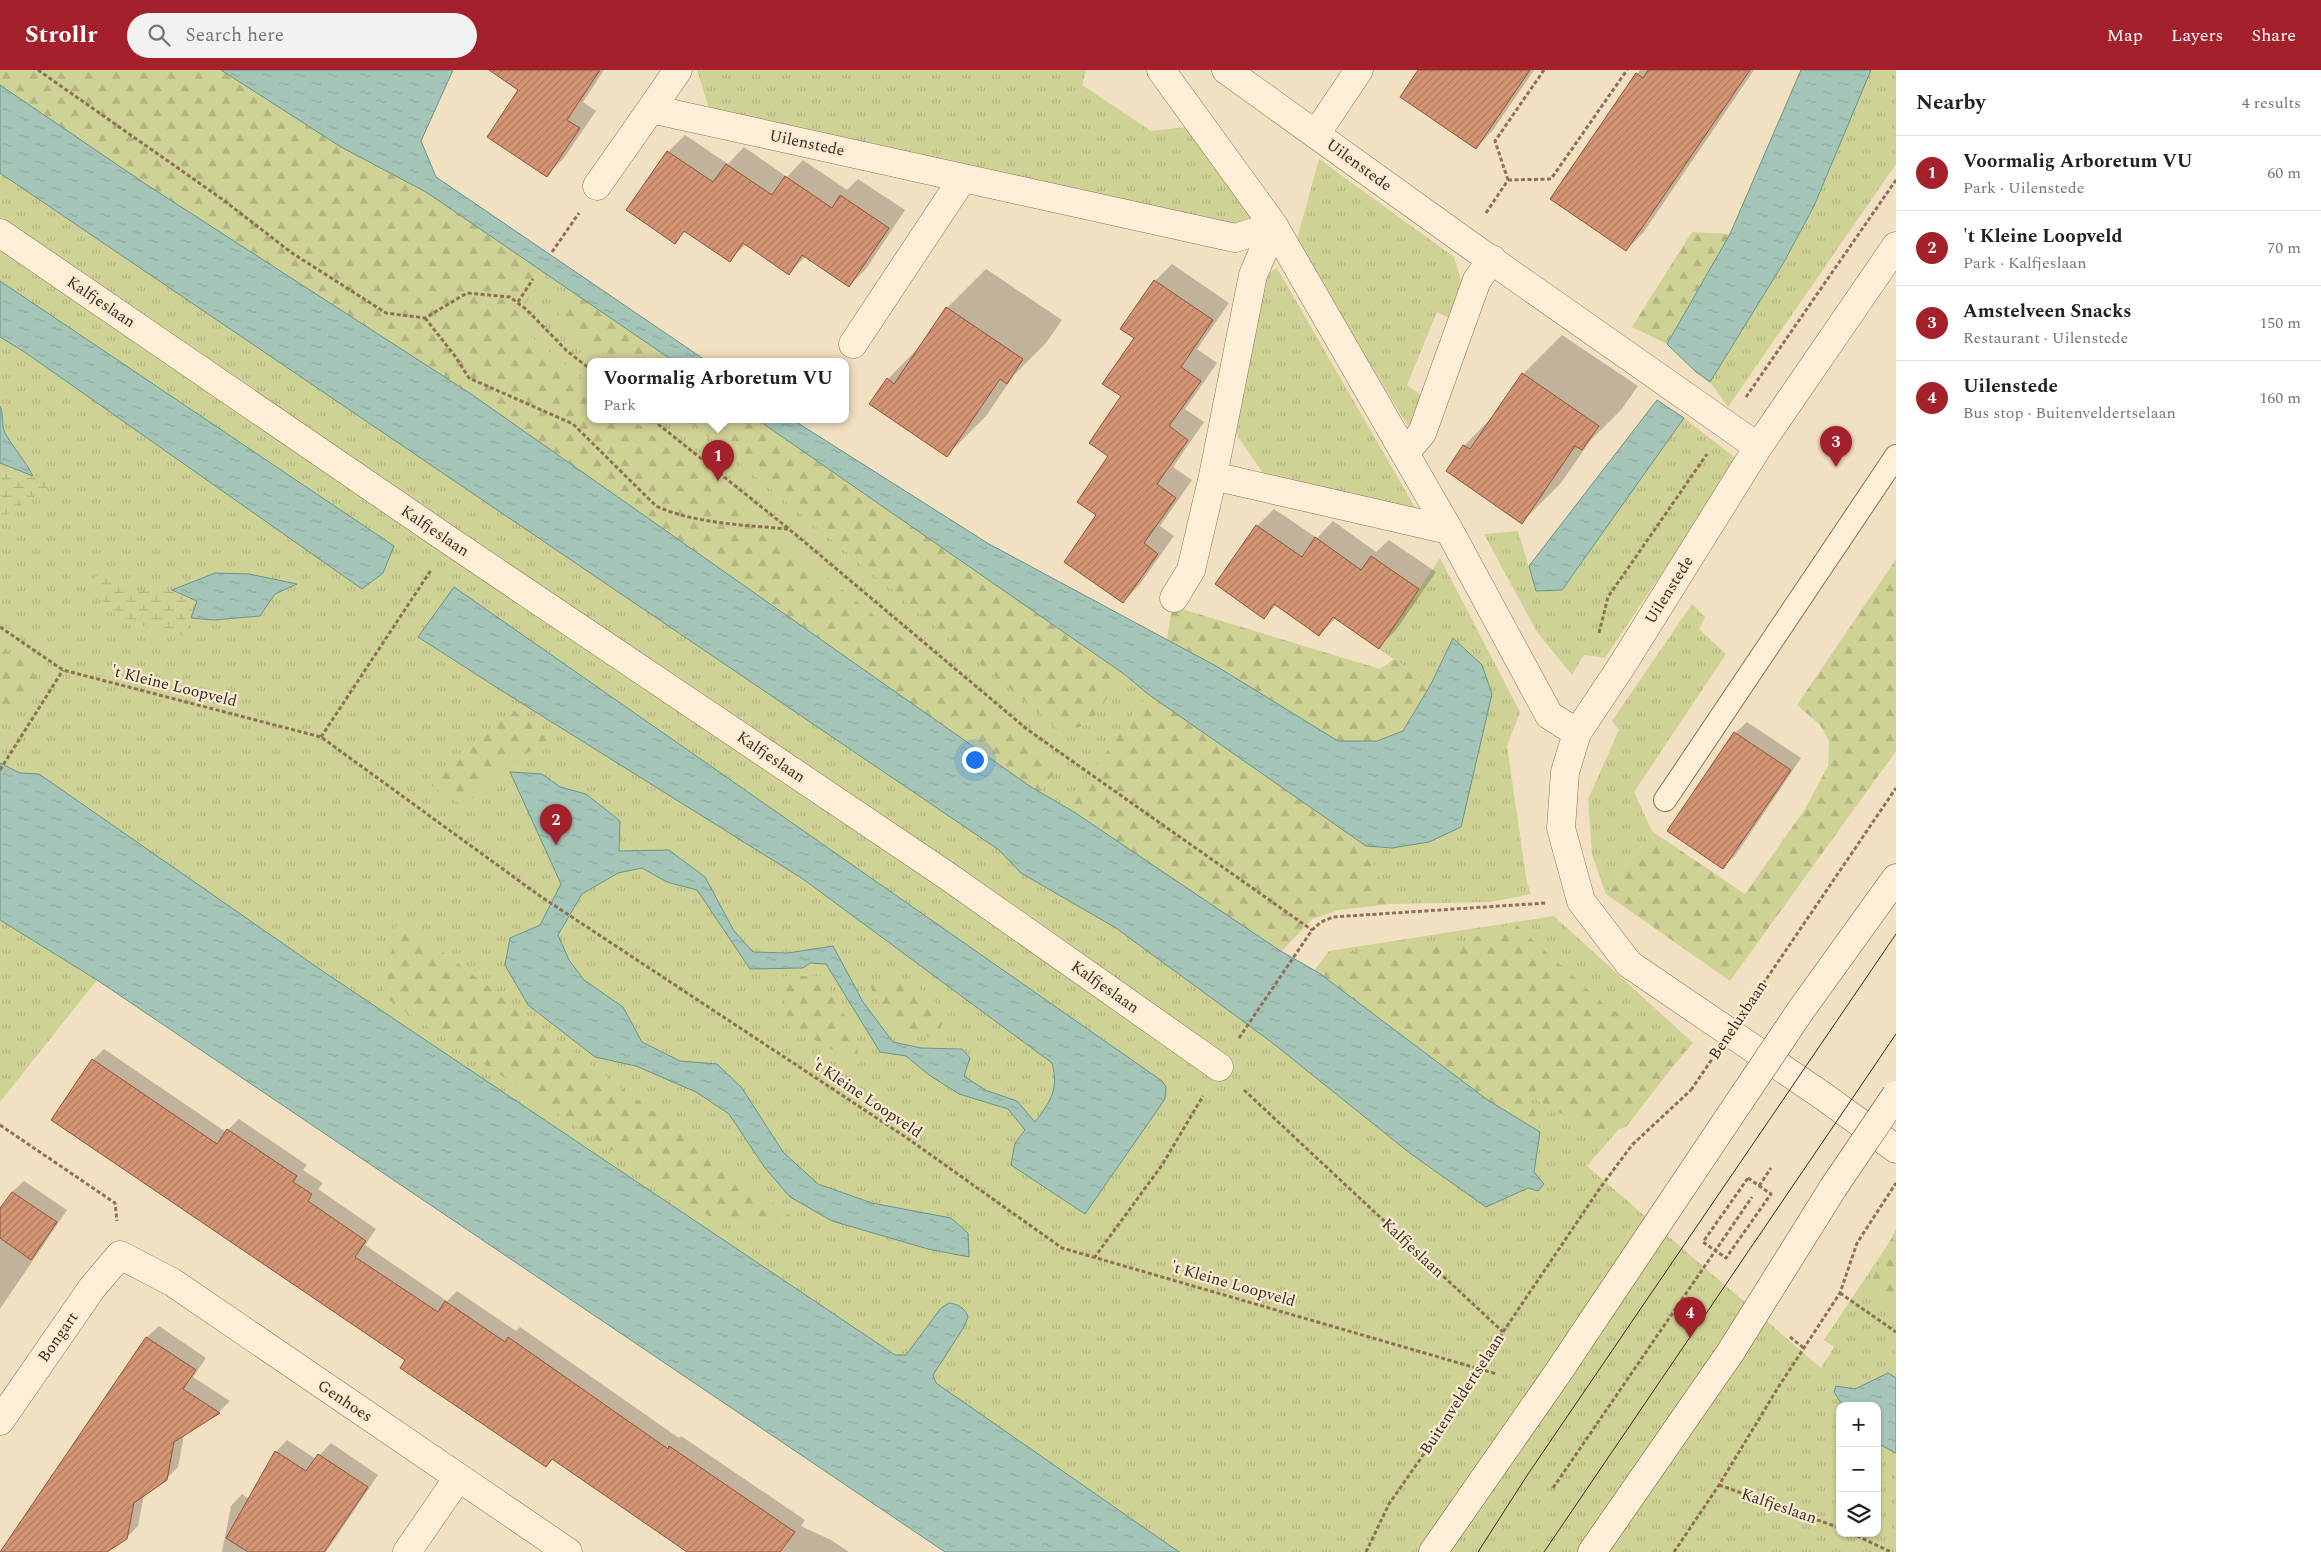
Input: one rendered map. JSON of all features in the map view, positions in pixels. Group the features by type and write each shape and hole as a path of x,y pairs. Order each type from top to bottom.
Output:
{"street":[{"path":"597,186 678,70"},
{"path":"1161,70 1274,226 1449,530 1549,714 1577,733"},
{"name":"Uilenstede","path":"1226,70 1467,244 1758,447"},
{"path":"1316,134 1359,70"},
{"name":"Uilenstede","path":"652,109 1235,238 1274,226"},
{"path":"853,344 963,178"},
{"path":"1174,598 1191,570 1253,275 1274,226"},
{"name":"Kalfjeslaan","path":"0,232 450,542 946,875 1220,1067"},
{"name":"Uilenstede","path":"1581,901 1561,828 1565,772 1577,733 1621,667 1758,447 1896,246"},
{"path":"1405,453 1422,433 1477,280 1492,260"},
{"path":"1212,476 1449,530"},
{"path":"1434,1552 1557,1374 1626,1268 1802,1010 1896,878"},
{"path":"1581,901 1629,964 1823,1096 1896,1149"},
{"path":"1592,1552 1730,1353 1833,1188 1896,1095"},
{"name":"Bongart","path":"0,1421 92,1288 120,1255"},
{"name":"Genhoes","path":"120,1255 172,1282 568,1552"},
{"path":"407,1552 458,1478"}],"lane":[{"path":"1665,800 1896,456"}],"path":[{"path":"38,70 222,199 292,253 386,313 425,318 467,293 498,294 510,297 518,302 566,350 587,368"},
{"path":"1544,70 1495,141 1508,180 1551,179 1627,70"},
{"path":"552,252 597,186"},
{"path":"518,302 533,279"},
{"path":"425,318 455,356 469,378 573,424 656,506 668,511 725,523 789,529"},
{"path":"657,423 789,529 1028,730 1312,930"},
{"path":"320,737 450,542"},
{"name":"'t Kleine Loopveld","path":"0,628 63,670 320,737 540,896 907,1138 1062,1248 1496,1374"},
{"path":"0,770 63,670"},
{"name":"Beneluxbaan","path":"1566,1241 1600,1188 1632,1144 1690,1090 1896,788"},
{"path":"1234,1045 1312,930 1321,922 1333,917 1581,901"},
{"path":"1094,1258 1162,1165 1220,1067"},
{"name":"Kalfjeslaan","path":"1220,1067 1503,1332"},
{"path":"0,1125 115,1203 120,1255"},
{"path":"1759,1186 1772,1168"},
{"path":"1748,1178 1759,1186 1771,1194 1726,1258 1703,1242 1748,1178"},
{"path":"1674,1552 1719,1485 1840,1294 1857,1243 1896,1183"},
{"path":"1553,1488 1752,1197"},
{"name":"Buitenveldertselaan","path":"1366,1552 1389,1504 1483,1369 1503,1332 1566,1241"},
{"path":"1840,1294 1896,1332"},
{"path":"1790,1337 1805,1349"},
{"name":"Kalfjeslaan","path":"1719,1485 1836,1527"},
{"path":"1860,1537 1891,1552"}],"green space":[{"path":"0,70 249,70 676,358 587,358 587,423 771,423 1378,835 1452,638 1431,684 1379,649 1440,558 1520,712 1507,746 1527,883 1531,894 1491,902 1391,904 1385,893 1319,912 1279,954 0,88"},
{"path":"0,70 221,70 341,147 426,192 548,273 531,294 525,307 524,323 526,333 587,383 587,423 637,423 1060,766 1039,792 1031,787 471,394 144,183 0,85"},
{"path":"697,70 1086,70 1082,85 1151,131 1187,127 1252,217 1236,224 710,111"},
{"path":"1871,70 1896,70 1896,164 1728,407 1710,382 1784,262 1814,206"},
{"path":"1319,159 1454,257 1463,286 1454,320 1437,312 1407,385 1426,398 1417,421 1408,426 1296,243"},
{"path":"0,162 1270,1029 1329,951 1554,916 1693,1043 1587,1166 1821,1368 1834,1347 1824,1340 1896,1232 1896,1389 1879,1377 1855,1389 1863,1402 1836,1402 1836,1537 1881,1537 1881,1418 1896,1428 1896,1552 1147,1552 0,773"},
{"path":"1692,232 1730,234 1667,344 1632,327"},
{"path":"1277,268 1417,511 1263,473 1234,431 1265,275"},
{"path":"574,292 669,358 610,358 558,317"},
{"path":"1684,418 1738,460 1605,658 1584,655 1572,675 1537,632 1484,534 1518,531 1536,591 1562,590"},
{"path":"692,423 762,423 1124,674 1089,724 1062,732"},
{"path":"0,463 53,483 0,520"},
{"path":"1896,559 1896,751 1730,981 1606,894 1652,831 1745,894 1805,809 1828,766 1829,741 1820,725 1797,705"},
{"path":"94,572 136,591 172,590 198,601 184,636 143,626 105,609"},
{"path":"1692,604 1705,617 1699,629 1726,654 1634,792 1652,831 1606,894 1592,855 1588,799 1619,730 1612,721"},
{"path":"1172,606 1380,669 1394,659 1431,684 1403,731 1377,741 1338,741 1167,639"},
{"path":"0,647 27,664 40,682 0,720"},
{"path":"1148,694 1366,846 1391,904 1339,910 1312,919 1279,950 1074,812 1066,809"},
{"path":"513,710 552,739 505,766 465,807 426,782"},
{"path":"398,918 801,1224 714,1219 383,996"},
{"path":"0,920 97,980 0,1102"},
{"path":"1514,923 1605,1005 1652,1035 1688,1047 1626,1127 1599,1135 1530,1096 1540,1132 1489,1101 1319,973 1329,951 1355,952 1407,943 1451,946"},
{"path":"783,976 823,976 855,1034 860,1065 788,1025"},
{"path":"867,981 913,983 948,1014 935,1037 896,1034"},
{"path":"1896,1229 1896,1314 1869,1286"}],"water":[{"path":"221,70 453,70 421,141 436,177 702,358 669,358 426,192 341,147"},
{"path":"1801,70 1871,70 1814,206 1784,262 1710,382 1696,372 1667,344 1730,234"},
{"path":"0,85 144,183 471,394 1031,787 1074,812 1279,950 1319,973 1489,1101 1540,1132 1534,1172 1544,1184 1538,1191 1528,1188 1486,1207 1411,1154 1270,1041 1116,928 1021,873 999,850 0,173"},
{"path":"0,281 394,546 383,573 362,589 26,353 0,337"},
{"path":"1657,400 1684,418 1562,590 1536,591 1529,566"},
{"path":"0,406 5,433 33,476 0,463"},
{"path":"762,423 798,423 989,544 1216,666 1338,741 1377,741 1403,731 1431,684 1453,638 1482,665 1492,694 1461,827 1429,842 1392,848 1366,846 1148,694 1124,674"},
{"path":"215,573 249,574 297,584 275,594 260,616 214,620 191,618 197,601 172,590"},
{"path":"454,587 1162,1081 1166,1087 1165,1099 1085,1214 1011,1165 1015,1143 1025,1130 1008,1109 959,1094 929,1075 906,1056 880,1052 826,964 810,963 803,968 750,969 697,890 667,882 642,868 618,873 582,894 558,935 569,960 584,980 623,1007 642,1042 680,1061 717,1064 742,1088 783,1152 818,1184 872,1203 951,1218 968,1233 969,1257 928,1249 832,1221 790,1197 765,1168 729,1114 696,1092 636,1066 595,1057 528,1005 505,965 510,938 540,925 561,884 510,772 542,774 560,787 586,794 620,821 619,851 669,850 705,877 734,931 753,952 788,953 833,946 863,1002 893,1042 921,1048 962,1049 970,1058 964,1076 985,1090 1017,1101 1035,1122 1049,1101 1054,1088 1055,1080 1052,1063 803,879 418,637"},
{"path":"0,763 20,773 39,774 321,970 895,1355 906,1355 941,1308 949,1303 961,1307 968,1317 964,1327 933,1375 936,1383 1179,1552 945,1552 97,980 0,920"},
{"path":"1888,1373 1896,1378 1896,1453 1881,1445 1881,1402 1840,1402 1834,1392 1836,1386 1855,1389"}],"building":[{"path":"489,70 600,70 567,120 580,128 547,177 487,137 518,90"},
{"path":"1418,70 1530,70 1476,149 1400,97"},
{"path":"1648,70 1750,70 1626,251 1550,199 1636,73 1643,78"},
{"path":"667,151 713,182 726,164 772,195 785,176 832,208 840,195 889,228 849,287 802,255 789,275 743,243 730,262 684,231 675,244 626,210"},
{"path":"1154,280 1213,320 1181,367 1201,381 1169,426 1188,440 1157,484 1176,498 1144,543 1158,554 1123,603 1064,562 1096,515 1077,502 1108,456 1089,443 1121,396 1102,384 1134,338 1120,329"},
{"path":"946,307 1023,359 1007,384 1000,379 947,457 869,404 887,378 894,384"},
{"path":"1522,373 1599,426 1582,450 1575,446 1522,524 1446,471 1463,445 1470,449"},
{"path":"1256,525 1302,557 1315,537 1361,570 1371,556 1419,589 1379,649 1333,617 1319,636 1274,604 1264,619 1215,584"},
{"path":"1734,732 1791,770 1723,869 1667,831"},
{"path":"92,1059 217,1144 227,1129 297,1176 293,1182 312,1194 308,1201 366,1241 355,1257 438,1312 445,1301 505,1342 508,1337 668,1449 669,1446 795,1532 780,1552 687,1552 552,1459 546,1467 400,1368 405,1360 51,1120"},
{"path":"12,1192 57,1222 31,1260 0,1238 0,1208"},
{"path":"146,1337 196,1370 183,1389 220,1413 174,1442 167,1480 134,1503 127,1539 107,1552 0,1552"},
{"path":"275,1451 306,1471 318,1454 368,1487 324,1552 248,1552 226,1538"}],"tram line":[{"path":"1478,1552 1528,1474 1896,934"},
{"path":"1544,1552 1896,1034"}],"place":[{"name":"Amstelveen Snacks","path":"1836,467"},
{"name":"Voormalig Arboretum VU","path":"718,481"},
{"name":"'t Kleine Loopveld","path":"556,845"},
{"name":"Uilenstede","path":"1690,1338"}]}
